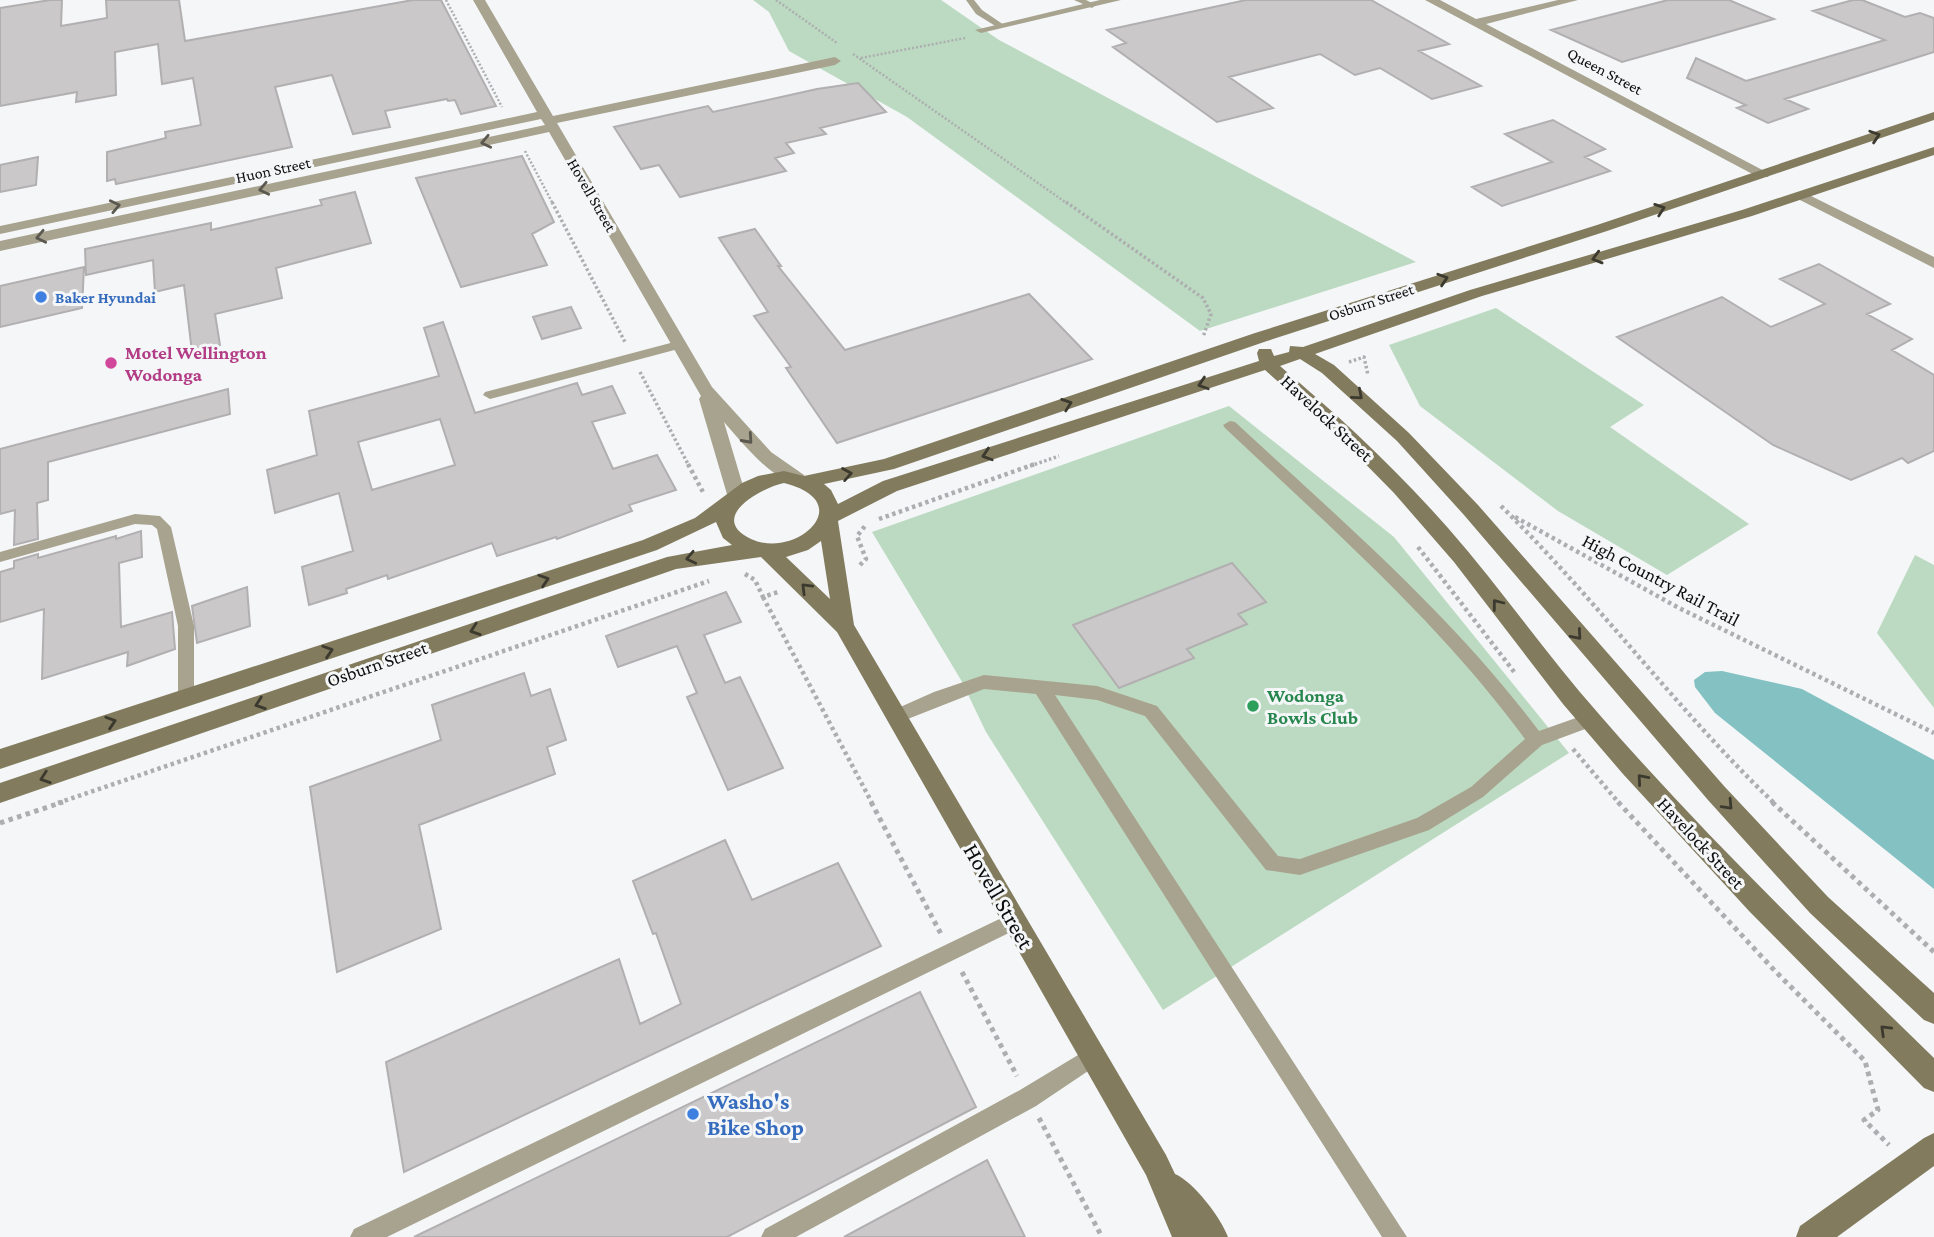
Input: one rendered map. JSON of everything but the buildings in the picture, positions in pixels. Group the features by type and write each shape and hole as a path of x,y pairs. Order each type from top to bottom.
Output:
{"street":[{"name":"Hovell Street","path":"479,0 705,390 764,456 802,480"},
{"path":"981,30 1115,0"},
{"name":"Queen Street","path":"1431,0 1763,174"},
{"path":"1475,23 1572,0"},
{"name":"Huon Street","path":"0,246 157,204 404,144 503,123 548,121 835,61"},
{"name":"Osburn Street","path":"802,480 878,467 1262,337 1590,232 1934,117"},
{"name":"Huon Street","path":"0,230 356,170 510,137 548,121"},
{"path":"404,144 412,158"},
{"name":"Osburn Street","path":"830,519 890,486 1304,353 1475,293 1803,196 1934,151"},
{"path":"350,156 356,170"},
{"path":"1763,174 1934,263"},
{"name":"Havelock Street","path":"1262,337 1304,353 1328,369 1411,445 1471,510 1707,782 1810,895 1934,1011"},
{"name":"Havelock Street","path":"1262,337 1268,364 1369,456 1441,533 1590,720 1748,895 1934,1078"},
{"name":"Hovell Street","path":"705,390 732,500"},
{"path":"784,477 802,480 825,493 831,503 830,519 805,542 786,550 763,550 743,542 730,530 726,514 732,500 761,481 784,477"},
{"name":"Osburn Street","path":"0,759 650,545 710,519 732,500"},
{"name":"Hovell Street","path":"830,519 844,626"},
{"name":"Hovell Street","path":"763,550 844,626 1156,1165 1188,1237"},
{"name":"Osburn Street","path":"0,793 674,562 715,554 763,550"},
{"path":"1811,1237 1934,1148"},
{"name":"Hovell Street","path":"1156,1165 1213,1237"}],"lane":[{"path":"970,0 983,15 1000,25"},
{"path":"1078,0 1092,5"},
{"path":"490,395 678,345"},
{"path":"1230,425 1387,572 1496,686 1536,740"},
{"path":"0,557 135,519 155,520 164,527 186,626 186,698"},
{"path":"895,717 940,697 984,682 1097,693 1151,711 1273,864 1300,867 1423,824 1477,792 1536,740 1590,720"},
{"path":"1041,688 1395,1237"},
{"path":"362,1237 1014,921"},
{"path":"774,1237 1028,1098 1093,1056"}],"path":[{"path":"446,0 506,113 498,115 503,123"},
{"path":"776,0 841,46"},
{"path":"859,59 948,43 981,30"},
{"path":"850,52 1203,298 1210,307 1212,319 1203,338"},
{"path":"510,137 514,147 522,145 706,497 682,506 690,528"},
{"path":"836,573 864,561 865,555 857,536 863,526 901,510 1070,452"},
{"name":"High Country Rail Trail","path":"1934,733 1679,608 1509,513 1711,740 1796,825 1934,952"},
{"path":"732,574 746,574 755,580 1102,1237"},
{"path":"0,823 716,579"},
{"path":"763,597 802,584"}],"green space":[{"path":"753,0 941,0 999,40 1416,262 1200,331 907,117 789,51 769,12"},
{"path":"1496,308 1644,405 1610,427 1749,524 1667,575 1558,511 1420,406 1389,345"},
{"name":"Wodonga Bowls Club","path":"1229,406 1394,537 1569,753 1163,1010 986,732 961,680 872,532"},
{"path":"1915,555 1934,565 1934,708 1877,633"}],"water":[{"path":"1722,671 1802,689 1934,760 1934,889 1715,713 1695,687 1694,680 1705,672"}],"place":[{"name":"Baker Hyundai","path":"41,297"},
{"name":"Motel Wellington Wodonga","path":"111,363"},
{"name":"Wodonga Bowls Club","path":"1253,706"},
{"name":"Washo's Bike Shop","path":"693,1114"}]}
